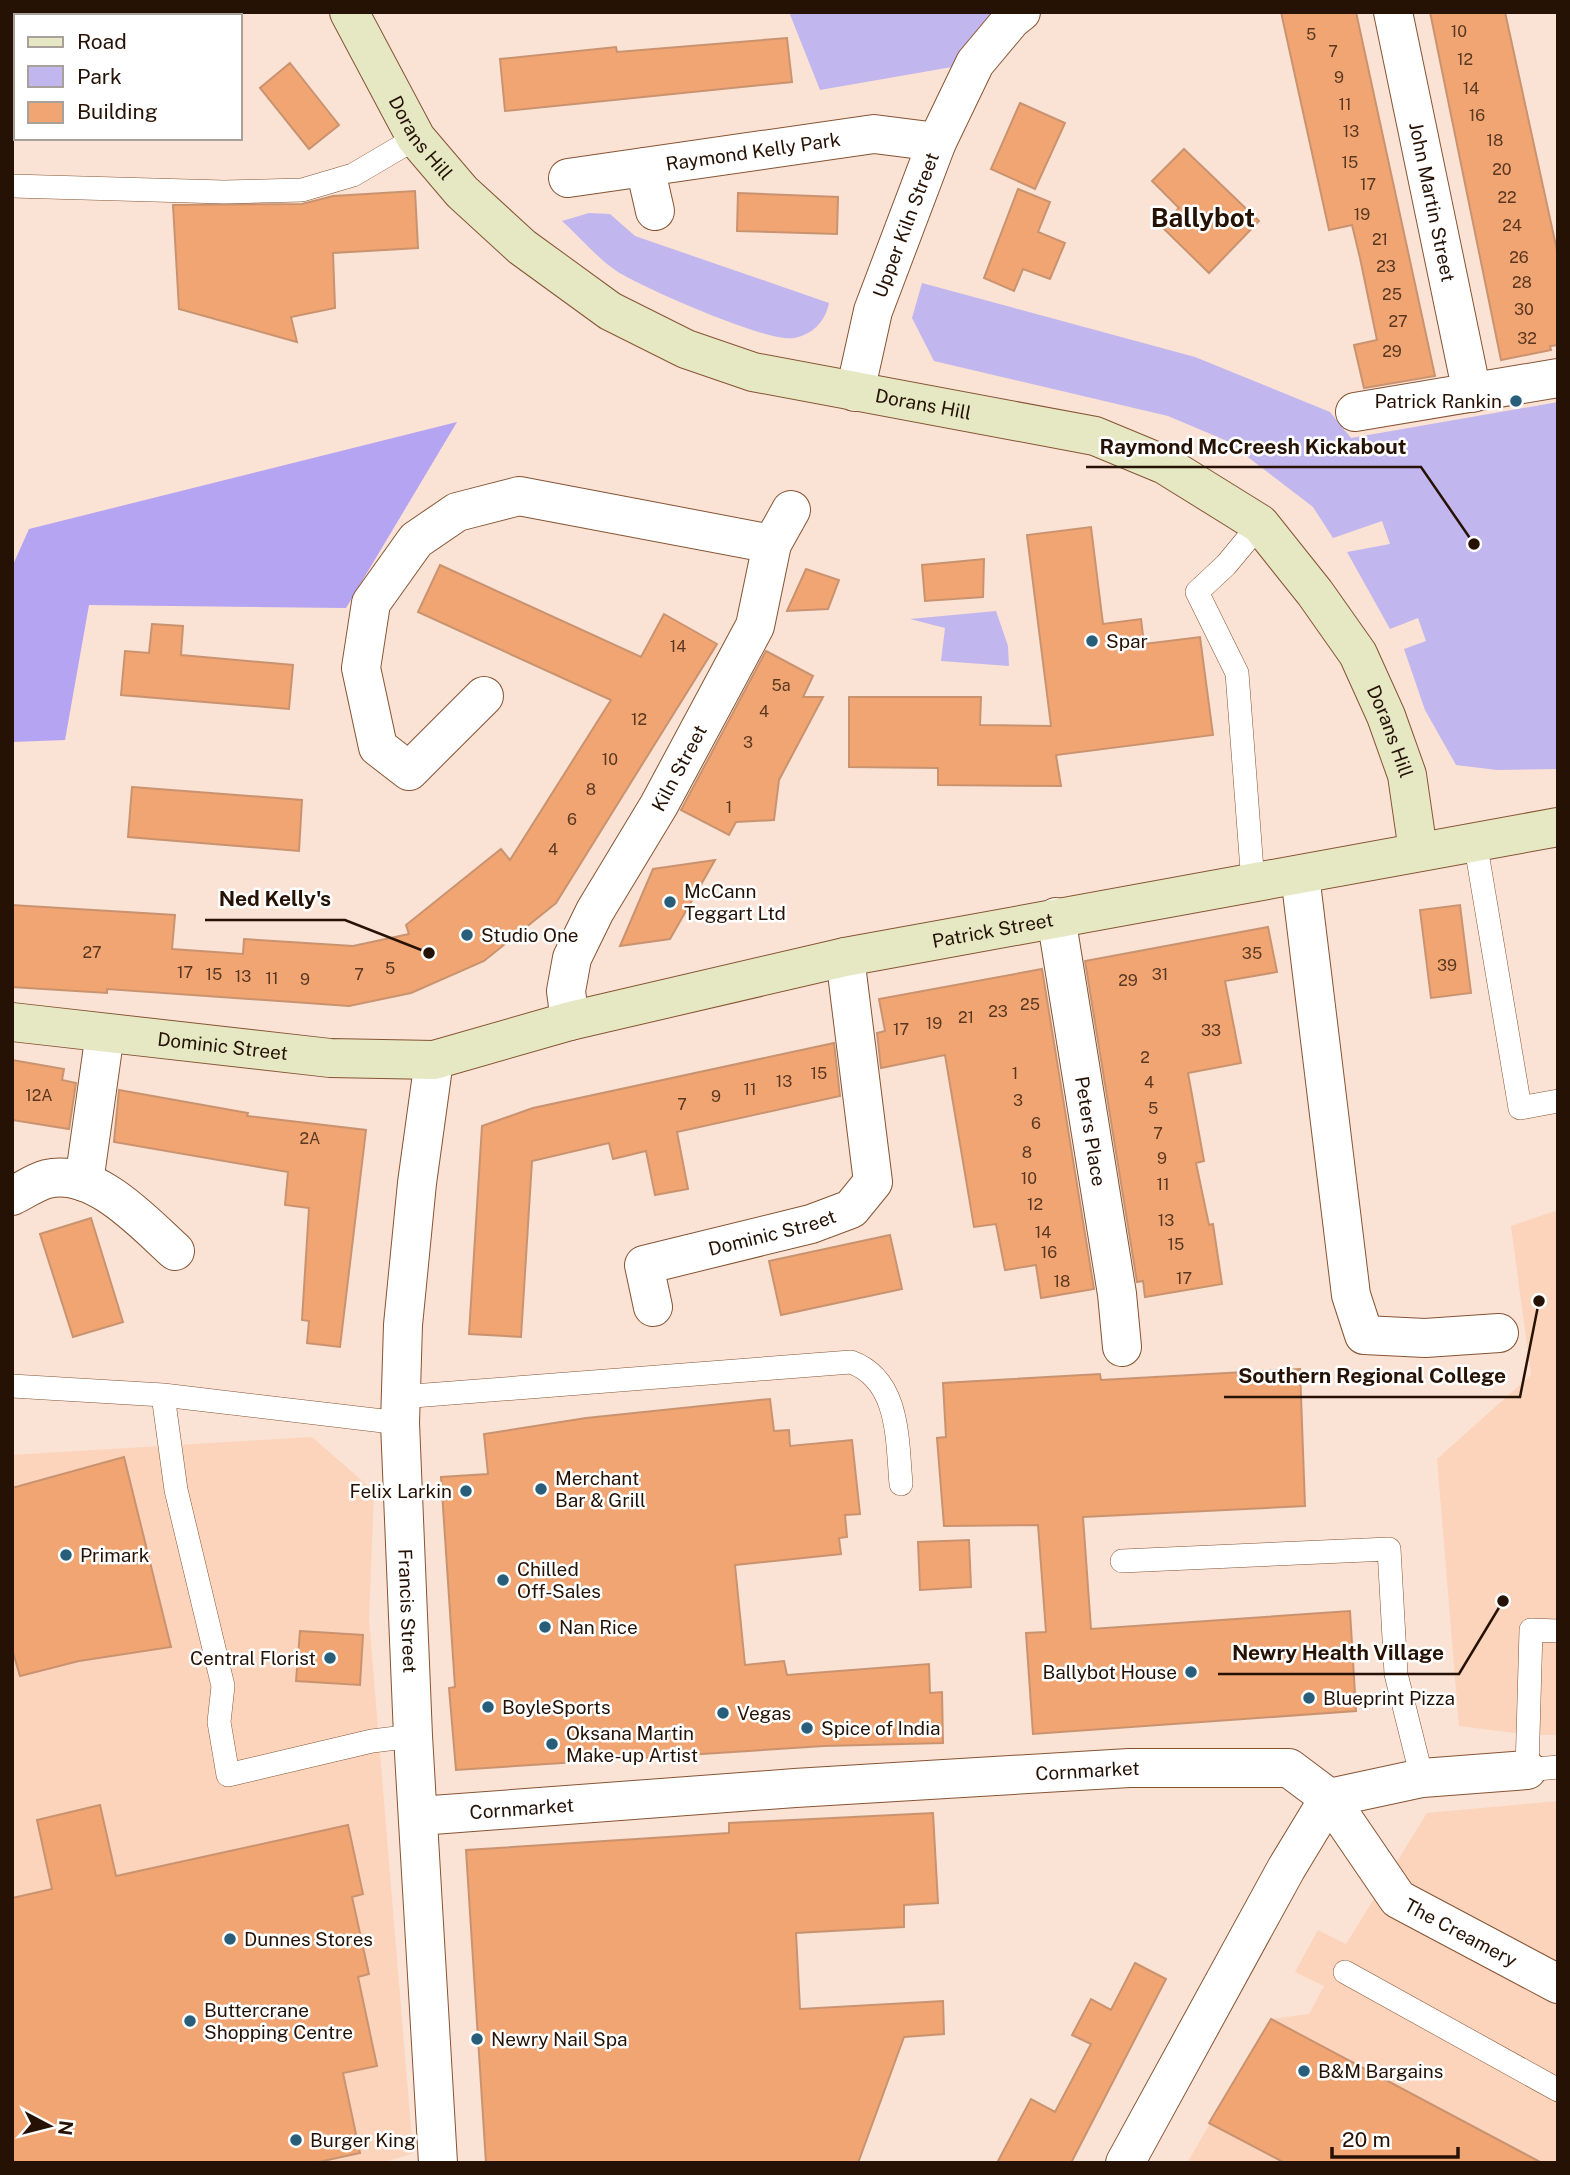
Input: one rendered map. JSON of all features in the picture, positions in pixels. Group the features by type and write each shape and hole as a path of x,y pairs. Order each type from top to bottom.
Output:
{"main road":[{"name":"Dorans Hill","path":"349,12 416,138 462,192 522,247 610,312 686,349 753,372 1095,436 1165,464 1259,524 1315,593 1358,654 1386,716 1407,775 1418,851"},
{"name":"Patrick Street","path":"434,1060 570,1021 845,957 1558,827"},
{"name":"Dominic Street","path":"12,1022 330,1058 434,1060"}],"street":[{"name":"Upper Kiln Street","path":"855,392 873,311 937,142 975,63 1021,12"},
{"name":"John Martin Street","path":"1393,12 1472,393"},
{"name":"Raymond Kelly Park","path":"568,178 874,134 937,142"},
{"path":"645,167 654,211"},
{"path":"1355,412 1558,378"},
{"path":"484,696 409,771 378,747 361,668 372,603 416,540 457,512 519,496 772,544"},
{"name":"Kiln Street","path":"570,1021 566,991 572,958 595,911 659,806 755,626 772,544 791,510"},
{"path":"1300,875 1351,1295 1364,1335 1426,1338 1499,1333"},
{"name":"Peters Place","path":"1056,917 1117,1294 1122,1346"},
{"name":"Dominic Street","path":"653,1307 644,1265 811,1224 851,1209 873,1182 845,957"},
{"path":"84,1182 105,1033"},
{"name":"Francis Street","path":"434,1060 417,1183 400,1410 413,1736 438,2163"},
{"path":"12,1196 48,1179 84,1182 119,1200 175,1251"},
{"name":"Cornmarket","path":"419,1816 795,1788 1129,1768 1289,1768 1329,1798"},
{"path":"1125,2163 1286,1869 1329,1798 1422,1778 1542,1768"},
{"name":"The Creamery","path":"1329,1798 1398,1899 1558,1984"}],"lane":[{"path":"12,186 224,192 302,190 353,175 416,138"},
{"path":"1253,883 1237,673 1197,592 1226,565 1259,524"},
{"path":"1475,841 1520,1108 1558,1101"},
{"path":"12,1386 400,1410 851,1362 866,1367 880,1382 894,1411 901,1484"},
{"path":"163,1395 176,1490 223,1686 219,1722 228,1775 372,1741 413,1736"},
{"path":"1122,1560 1389,1549 1396,1674 1422,1778"},
{"path":"1542,1768 1531,1630 1558,1631"},
{"path":"1346,1972 1558,2090"}],"shaded area":[{"path":"457,422 346,608 89,605 65,740 12,742 12,567 29,529"},
{"path":"1558,1210 1558,1735 1530,1735 1459,1726 1437,1459 1531,1375 1511,1226"},
{"name":"Buttercrane Shopping Centre","path":"312,1437 374,1491 369,1619 413,2153 383,2163 12,2163 12,1455"},
{"path":"1558,1801 1558,2163 1187,2163 1271,2019 1309,2014 1324,1986 1295,1972 1318,1930 1346,1944 1427,1813"}],"green space":[{"path":"789,12 1021,12 975,63 820,90"},
{"path":"589,213 610,214 635,236 829,303 827,310 812,330 794,338 759,332 706,313 618,272 562,221"},
{"path":"922,283 1195,357 1330,412 1351,438 1558,402 1558,769 1497,770 1456,765 1425,710 1404,649 1426,641 1418,618 1390,629 1347,552 1390,544 1382,521 1333,538 1313,507 1227,441 1168,416 934,361 912,318"},
{"path":"996,611 1008,646 1009,666 941,661 945,628 910,619"}],"building":[{"path":"1281,12 1356,12 1435,376 1364,388 1354,345 1377,340 1360,258 1352,225 1329,230"},
{"path":"1430,12 1505,12 1558,255 1558,345 1550,346 1551,350 1501,360"},
{"path":"787,38 792,82 505,111 500,59 616,47 617,52"},
{"path":"290,63 339,125 309,149 260,88"},
{"path":"1020,103 1065,123 1035,189 991,169"},
{"path":"1184,149 1259,221 1209,273 1161,226 1179,208 1152,181"},
{"path":"1018,189 1050,202 1038,232 1065,243 1050,279 1023,269 1014,291 984,278"},
{"path":"415,191 418,248 333,253 335,308 291,317 297,342 179,309 173,205 302,204 333,196"},
{"path":"738,193 838,197 837,234 737,231"},
{"name":"Spar","path":"1091,527 1103,624 1141,619 1144,644 1200,637 1213,735 1056,755 1061,786 938,785 938,768 849,767 849,697 981,697 980,725 1051,726 1027,535"},
{"path":"984,559 983,597 925,601 922,565"},
{"path":"440,565 641,657 664,614 717,644 556,903 484,961 411,993 349,1006 107,989 107,993 12,987 12,905 175,915 172,949 243,954 244,939 353,946 409,934 406,925 501,849 510,860 611,700 418,612"},
{"path":"806,569 839,580 828,609 787,611"},
{"path":"152,624 183,626 181,655 293,665 289,709 121,695 125,651 149,653"},
{"path":"766,651 813,676 803,697 823,697 779,780 774,820 736,822 729,835 681,810"},
{"path":"132,787 302,800 299,851 128,837"},
{"name":"McCann Teggart Ltd","path":"715,860 670,939 620,946 653,869"},
{"path":"1460,905 1471,993 1431,998 1420,910"},
{"path":"1268,927 1277,972 1225,981 1241,1063 1188,1073 1204,1161 1196,1163 1209,1225 1213,1224 1222,1284 1145,1297 1143,1281 1137,1282 1085,961"},
{"path":"1042,969 1094,1289 1041,1298 1036,1265 1005,1270 996,1224 974,1227 945,1055 881,1068 877,1033 885,1031 879,999"},
{"path":"834,1043 840,1096 677,1132 688,1189 655,1195 646,1151 613,1159 609,1143 532,1161 521,1337 469,1334 482,1126 533,1108"},
{"path":"12,1060 64,1069 62,1080 76,1083 69,1129 12,1120"},
{"path":"119,1090 248,1113 247,1116 366,1130 340,1347 307,1343 309,1321 302,1320 309,1208 285,1205 288,1172 114,1142"},
{"path":"91,1218 123,1322 73,1337 40,1234"},
{"path":"890,1235 902,1289 781,1315 769,1261"},
{"path":"1300,1369 1305,1506 1083,1517 1091,1629 1350,1611 1356,1711 1033,1734 1026,1633 1046,1632 1038,1525 944,1526 937,1438 946,1437 943,1383 1100,1374 1101,1380"},
{"path":"770,1399 774,1431 789,1430 790,1446 852,1440 860,1514 845,1515 847,1537 839,1538 841,1554 735,1565 745,1665 784,1661 787,1675 929,1664 930,1693 942,1692 943,1743 824,1746 456,1770 449,1688 455,1687 441,1477 488,1474 484,1434 586,1418"},
{"path":"124,1457 171,1647 79,1661 20,1676 12,1649 12,1488"},
{"path":"969,1540 971,1587 920,1590 918,1542"},
{"name":"Central Florist","path":"300,1631 363,1635 360,1685 296,1681"},
{"name":"Buttercrane Shopping Centre","path":"100,1805 116,1876 348,1825 363,1894 352,1897 369,1974 358,1977 377,2066 343,2073 360,2153 314,2163 12,2163 12,1898 52,1889 37,1820"},
{"path":"933,1813 938,1903 904,1905 904,1927 796,1933 800,2009 943,2001 944,2034 904,2037 858,2163 486,2163 466,1850 729,1833 729,1823"},
{"path":"1135,1963 1166,1979 1071,2163 997,2163 1031,2099 1055,2112 1091,2044 1072,2035 1091,1999 1111,2010"},
{"name":"B&M Bargains","path":"1271,2019 1542,2163 1285,2163 1209,2123"}],"place":[{"name":"Patrick Rankin","path":"1516,401"},
{"name":"Raymond McCreesh Kickabout","path":"1474,544"},
{"name":"Spar","path":"1092,641"},
{"name":"McCann Teggart Ltd","path":"670,902"},
{"name":"Studio One","path":"467,935"},
{"name":"Ned Kelly's","path":"429,953"},
{"name":"Southern Regional College","path":"1539,1301"},
{"name":"Merchant Bar & Grill","path":"541,1489"},
{"name":"Felix Larkin","path":"466,1491"},
{"name":"Primark","path":"66,1555"},
{"name":"Chilled Off-Sales","path":"503,1580"},
{"name":"Newry Health Village","path":"1503,1601"},
{"name":"Nan Rice","path":"545,1627"},
{"name":"Central Florist","path":"330,1658"},
{"name":"Ballybot House","path":"1191,1672"},
{"name":"Blueprint Pizza","path":"1309,1698"},
{"name":"BoyleSports","path":"488,1707"},
{"name":"Vegas","path":"723,1713"},
{"name":"Spice of India","path":"807,1728"},
{"name":"Oksana Martin Make-up Artist","path":"552,1744"},
{"name":"Dunnes Stores","path":"230,1939"},
{"name":"Buttercrane Shopping Centre","path":"190,2021"},
{"name":"Newry Nail Spa","path":"477,2039"},
{"name":"B&M Bargains","path":"1304,2071"},
{"name":"Burger King","path":"296,2140"}],"district":[{"name":"Ballybot","path":"1203,218"}]}
